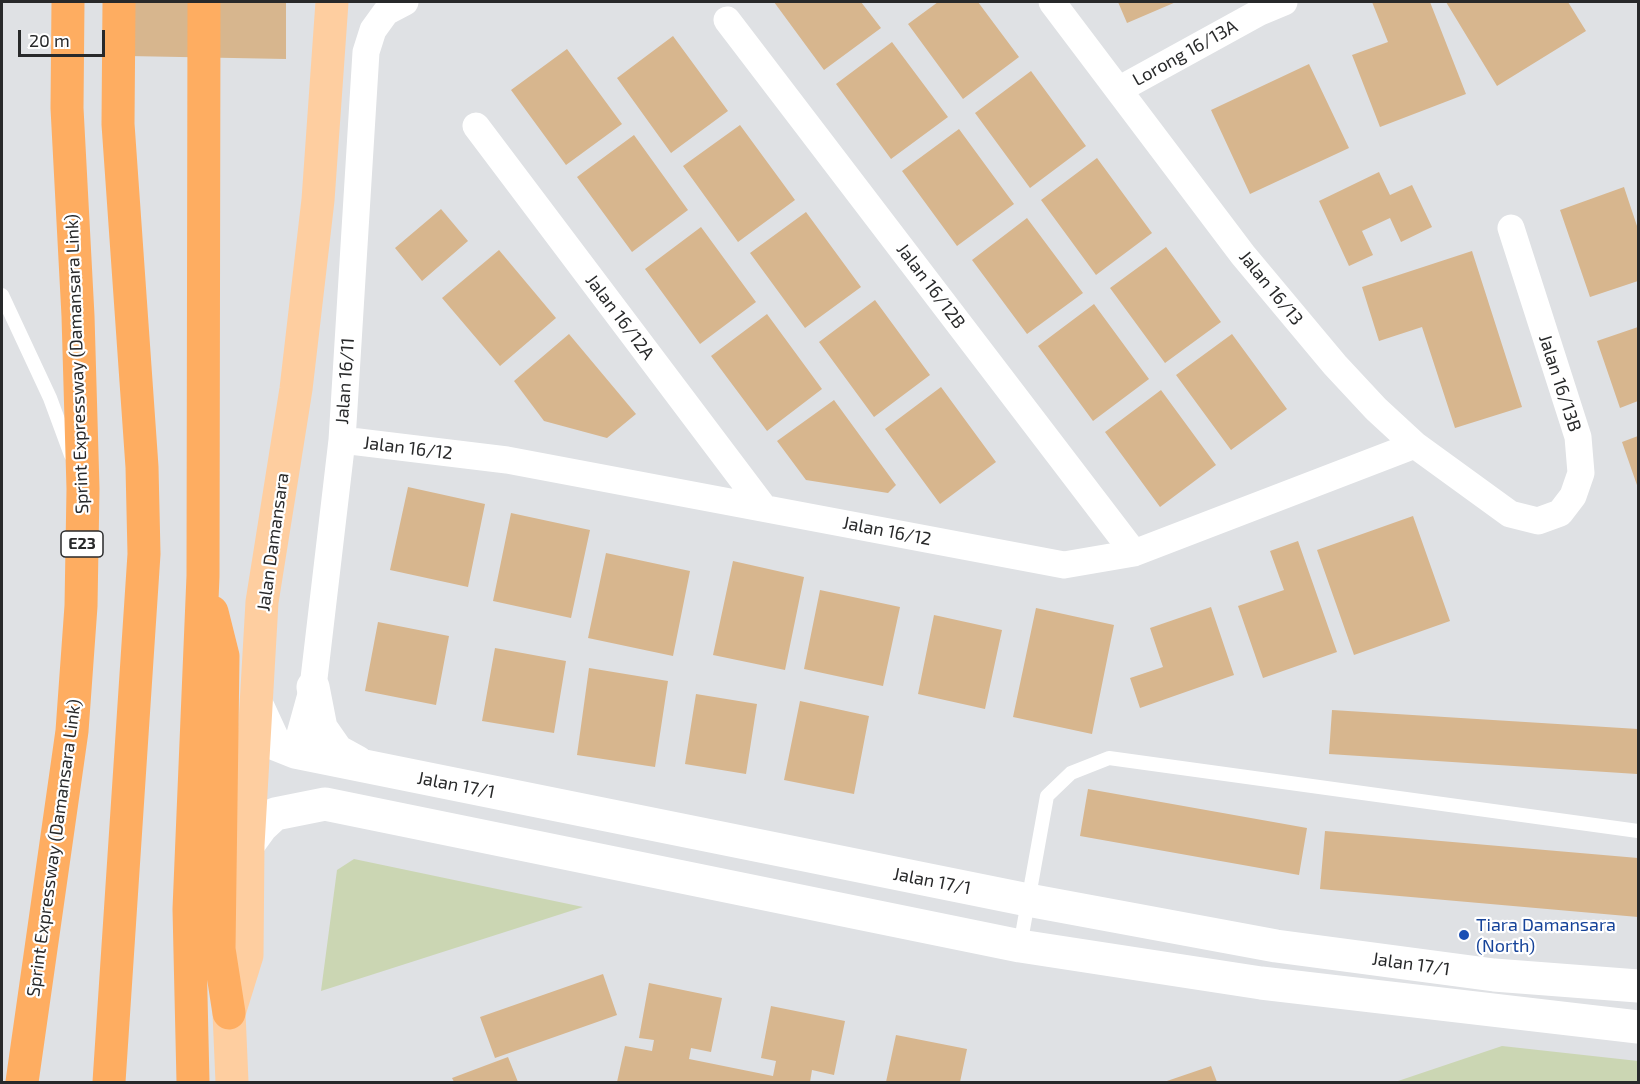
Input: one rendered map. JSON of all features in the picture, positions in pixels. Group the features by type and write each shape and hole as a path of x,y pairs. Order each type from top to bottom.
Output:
{"highway":[{"name":"Sprint Expressway (Damansara Link)","path":"22,1083 72,731 81,606 83,489 78,316 67,108 68,2"},
{"path":"109,1083 144,554 142,467 118,124 118,2"},
{"path":"194,1083 189,909 203,576 204,2"},
{"path":"203,576 223,656 219,949 229,1013"}],"main road":[{"name":"Jalan Damansara","path":"232,1083 229,1013 247,955 248,845 262,602 297,389 318,201 332,2"}],"street":[{"name":"Jalan 16/13","path":"1052,2 1258,273 1335,365 1376,409 1415,445 1510,513 1538,521"},
{"name":"Lorong 16/13A","path":"1120,89 1260,12 1284,2"},
{"name":"Jalan 16/11","path":"295,752 313,687 342,440 366,52 373,30 396,7"},
{"name":"Jalan 16/12B","path":"727,20 1134,553"},
{"name":"Jalan 16/12A","path":"476,126 764,508"},
{"name":"Jalan 16/13B","path":"1511,228 1578,437 1581,472 1573,496 1560,513 1538,521"},
{"name":"Jalan 16/12","path":"342,440 507,460 1064,565 1134,553 1415,445"},
{"path":"313,687 321,728 337,751 364,766"},
{"name":"Jalan 17/1","path":"257,705 275,744 295,752 1028,900 1276,946 1494,975 1638,986"},
{"path":"295,752 307,785 325,804"},
{"name":"Jalan 17/1","path":"248,845 261,827 275,814 325,804 1020,946 1261,983 1638,1028"}],"lane":[{"path":"2,295 50,398 83,489"},
{"path":"1020,946 1047,796 1071,772 1109,758 1638,831"}],"green space":[{"path":"354,859 583,907 321,991 337,870"},
{"path":"1502,1046 1638,1061 1638,1082 1395,1082"}],"building":[{"path":"129,2 286,2 286,59 128,56"},
{"path":"774,2 861,2 881,28 824,70"},
{"path":"938,2 978,2 1019,57 963,99 908,24"},
{"path":"1118,2 1176,2 1127,23"},
{"path":"1372,2 1430,2 1466,94 1380,127 1352,55 1388,42"},
{"path":"1446,2 1568,2 1586,31 1497,86"},
{"path":"673,36 728,111 671,153 617,78"},
{"path":"892,42 948,117 891,159 836,84"},
{"path":"567,49 622,124 566,165 511,90"},
{"path":"1309,64 1349,148 1250,194 1211,110"},
{"path":"1031,71 1086,146 1030,188 975,113"},
{"path":"740,125 795,200 738,242 683,166"},
{"path":"959,129 1014,204 957,246 902,171"},
{"path":"634,135 688,210 632,252 577,177"},
{"path":"1097,158 1152,233 1096,275 1041,200"},
{"path":"1379,172 1390,195 1412,185 1432,227 1401,242 1390,218 1362,231 1373,255 1349,266 1319,201"},
{"path":"1624,187 1638,229 1638,281 1590,297 1560,210"},
{"path":"441,209 468,241 422,281 395,248"},
{"path":"806,212 861,287 805,328 750,253"},
{"path":"1027,218 1083,293 1027,334 972,260"},
{"path":"701,227 756,302 700,344 645,269"},
{"path":"1166,247 1221,322 1165,363 1110,288"},
{"path":"499,250 556,318 500,366 442,298"},
{"path":"1472,251 1522,407 1455,428 1422,327 1379,341 1362,287"},
{"path":"875,300 930,375 874,417 819,342"},
{"path":"1094,304 1149,379 1093,421 1038,346"},
{"path":"767,314 822,389 767,431 711,356"},
{"path":"1638,327 1638,401 1620,408 1597,341"},
{"path":"569,334 636,414 607,438 544,421 514,381"},
{"path":"1232,334 1287,409 1231,450 1176,375"},
{"path":"941,387 996,462 940,504 885,429"},
{"path":"1161,390 1216,465 1160,507 1105,432"},
{"path":"834,400 896,485 888,493 806,480 777,441"},
{"path":"1638,436 1638,488 1622,442"},
{"path":"408,487 485,504 468,587 390,570"},
{"path":"511,513 590,530 571,618 493,601"},
{"path":"1413,516 1450,621 1354,655 1317,550"},
{"path":"1298,541 1337,652 1263,678 1238,606 1284,590 1270,551"},
{"path":"606,553 690,571 673,656 588,638"},
{"path":"733,561 804,577 785,670 713,655"},
{"path":"820,590 900,607 883,686 804,669"},
{"path":"1211,607 1234,675 1140,708 1130,678 1163,667 1150,628"},
{"path":"1036,608 1114,625 1092,734 1013,717"},
{"path":"934,615 1002,630 985,709 918,694"},
{"path":"378,622 449,636 436,705 365,691"},
{"path":"495,648 566,661 554,733 482,721"},
{"path":"589,668 668,681 655,767 577,755"},
{"path":"696,694 757,704 746,774 685,764"},
{"path":"800,701 869,716 854,794 784,780"},
{"path":"1332,710 1638,729 1637,774 1329,754"},
{"path":"1088,789 1307,828 1299,875 1080,836"},
{"path":"1325,831 1638,858 1638,917 1320,889"},
{"path":"603,974 617,1015 495,1058 480,1017"},
{"path":"649,983 722,998 711,1052 691,1048 689,1059 773,1076 776,1061 761,1058 771,1006 845,1021 834,1075 812,1070 810,1082 617,1082 625,1046 652,1051 654,1040 639,1038"},
{"path":"896,1035 967,1049 960,1082 886,1082"},
{"path":"508,1057 518,1082 454,1082 452,1078"},
{"path":"1211,1066 1217,1082 1164,1082"}],"place":[{"name":"Tiara Damansara (North)","path":"1464,935"}]}
